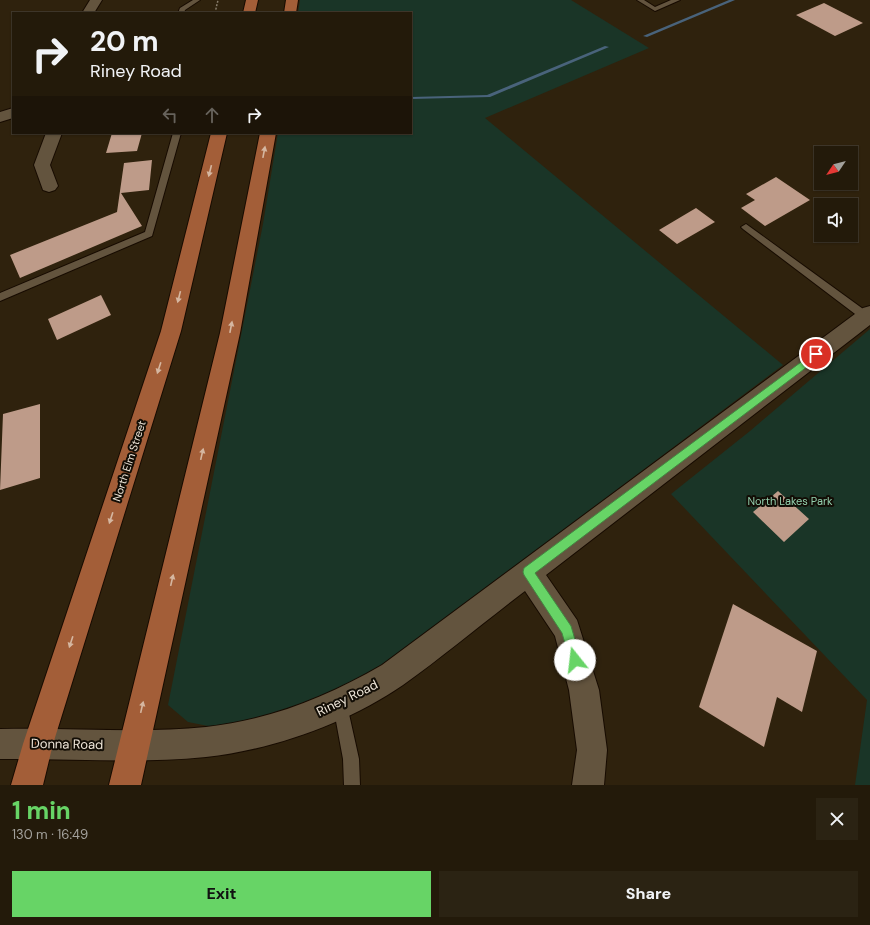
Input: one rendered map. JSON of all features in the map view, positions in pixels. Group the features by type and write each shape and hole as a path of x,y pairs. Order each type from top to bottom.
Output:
{"main road":[{"path":"249,12 252,0"},
{"path":"290,12 292,0"},
{"name":"North Elm Street","path":"27,785 38,744 171,331 220,134"},
{"path":"125,785 133,745 230,333 268,134"}],"street":[{"path":"89,12 96,0"},
{"path":"0,117 12,113"},
{"path":"49,186 42,165 54,134"},
{"name":"Riney Road","path":"133,745 209,742 243,737 276,728 340,704 375,686 392,675 868,315"},
{"path":"528,572 567,630 584,690 592,750 588,785"},
{"name":"Donna Road","path":"0,744 133,745"}],"lane":[{"path":"180,12 182,9 197,0"},
{"path":"640,0 655,9 677,0"},
{"path":"0,297 148,234 177,134"},
{"path":"746,227 868,315"},
{"path":"340,704 351,759 352,785"}],"path":[{"path":"215,12 218,0"}],"green space":[{"path":"300,0 571,0 649,48 485,118 783,365 391,659 326,697 274,715 218,728 188,722 168,705 263,224 278,134 412,134 412,12 298,12"},
{"name":"North Lakes Park","path":"870,329 870,785 855,785 867,700 671,494 750,431"}],"building":[{"path":"824,3 863,23 835,36 796,15"},
{"path":"112,134 142,134 137,151 106,153"},
{"path":"152,160 149,190 121,193 142,226 20,278 10,255 117,212 124,163"},
{"path":"776,177 810,200 765,226 741,208 755,200 746,194"},
{"path":"696,208 715,222 677,244 659,230"},
{"path":"101,295 111,315 57,340 48,319"},
{"path":"40,404 40,478 0,490 3,414"},
{"path":"778,491 809,519 784,542 753,512"},
{"path":"733,604 817,651 802,712 777,697 764,747 699,707"}],"waterway":[{"path":"645,36 733,0"},
{"path":"412,98 488,96 607,47"}],"route":[{"path":"575,660 567,630 528,572 816,354"}]}
